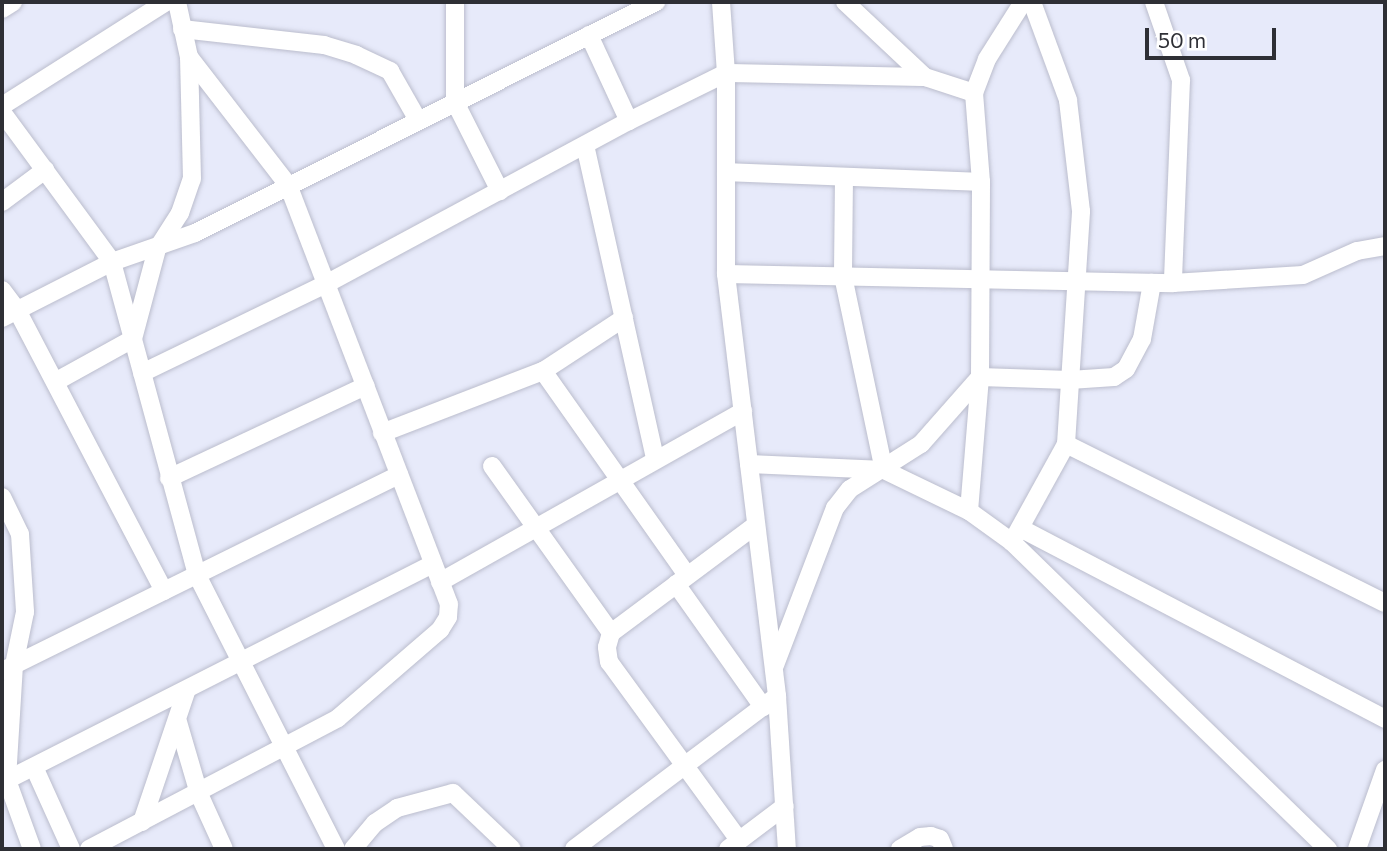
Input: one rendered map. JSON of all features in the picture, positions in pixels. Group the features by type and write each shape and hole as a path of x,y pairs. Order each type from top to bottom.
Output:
{"street":[{"path":"2,9 13,2"},
{"path":"2,106 166,2"},
{"path":"55,383 133,339 157,249 180,213 192,179 189,57 177,2"},
{"path":"455,2 456,102 500,191"},
{"path":"9,314 112,262 157,249 656,2"},
{"path":"721,2 726,73 726,274 774,668"},
{"path":"845,2 925,76"},
{"path":"969,511 980,377 981,183 974,93 987,59 1023,2"},
{"path":"1017,535 1066,444 1081,211 1068,100 1032,2"},
{"path":"1154,2 1181,79 1173,283"},
{"path":"182,29 324,45 356,55 390,71 418,120"},
{"path":"589,35 629,121"},
{"path":"89,849 111,843 142,822 284,750 338,718 440,630 449,604 288,185 189,57"},
{"path":"142,373 326,284 629,121 726,73 925,76 974,93"},
{"path":"2,112 112,262 197,575 239,663 336,849"},
{"path":"585,145 655,458"},
{"path":"2,202 45,170"},
{"path":"726,172 981,183"},
{"path":"844,177 843,276 884,470"},
{"path":"726,274 1173,283 1303,275 1357,251 1385,246"},
{"path":"980,377 1070,380 1114,377 1134,360 1152,283"},
{"path":"2,289 9,314 55,383 164,591"},
{"path":"382,433 543,371 624,318"},
{"path":"543,371 619,479 681,580 770,701"},
{"path":"787,849 785,806 770,701 774,668 835,508 850,489 884,470 921,444 980,377"},
{"path":"169,478 365,386"},
{"path":"440,582 655,458 743,411"},
{"path":"1066,444 1385,603"},
{"path":"749,464 884,470 1385,719"},
{"path":"492,466 611,633 609,662 684,766 733,845 785,806"},
{"path":"8,668 399,475"},
{"path":"2,497 20,534 26,612 8,668 7,780 32,849"},
{"path":"611,633 756,525"},
{"path":"1017,535 1328,849"},
{"path":"7,780 433,565"},
{"path":"142,822 187,689"},
{"path":"574,849 770,701"},
{"path":"178,722 199,794 224,849"},
{"path":"34,767 71,849"},
{"path":"1357,849 1385,770"},
{"path":"353,849 375,823 397,808 453,793 512,849"},
{"path":"900,849 920,837 931,836 940,839 944,849"}]}
